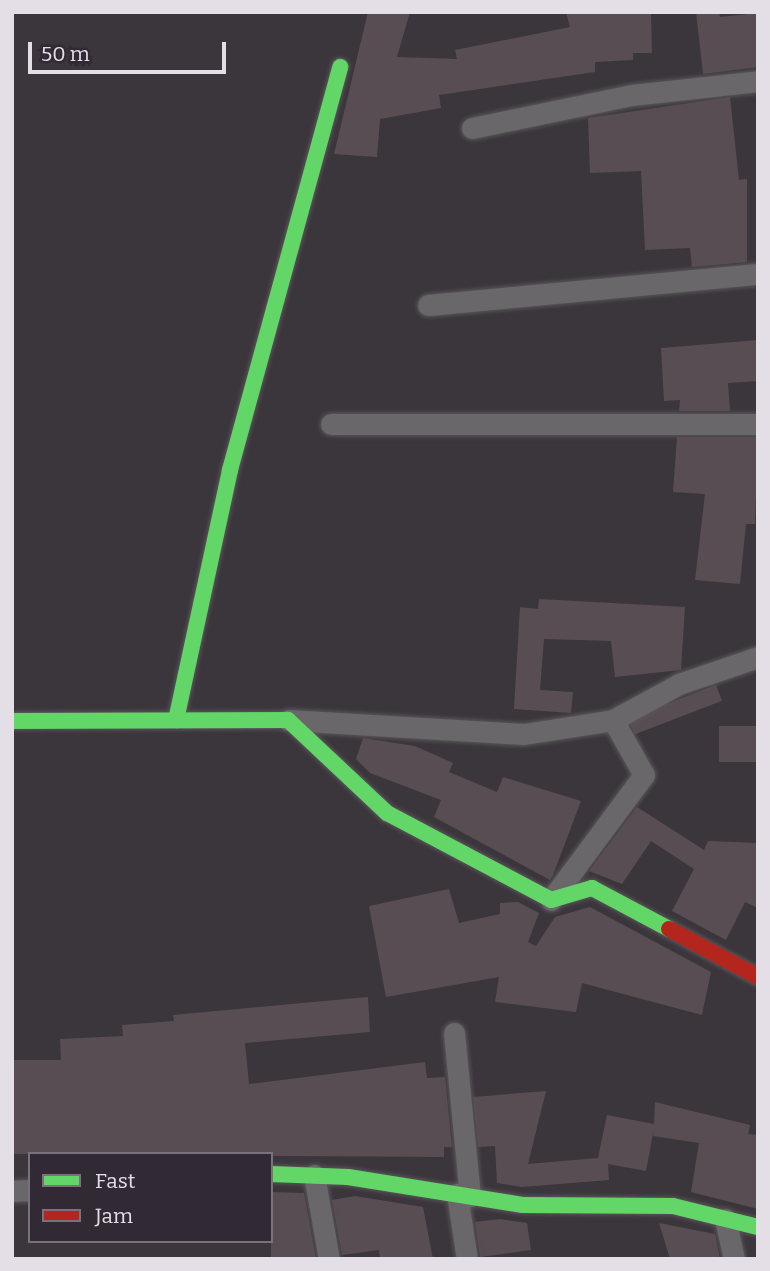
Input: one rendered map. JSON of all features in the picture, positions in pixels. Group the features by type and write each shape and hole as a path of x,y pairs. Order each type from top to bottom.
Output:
{"street":[{"path":"176,720 230,470 340,67"},
{"path":"472,128 632,95 758,81"},
{"path":"428,305 758,274"},
{"path":"331,424 758,424"},
{"path":"12,721 288,719 524,734 612,720 679,684 758,657"},
{"path":"288,719 387,813 551,900 592,888 758,977"},
{"path":"551,900 644,775 612,720"},
{"path":"454,1033 467,1259"},
{"path":"273,1174 314,1175 523,1205 673,1206 758,1227"},
{"path":"314,1175 329,1259"},
{"path":"725,1219 734,1259"}],"building":[{"path":"368,12 410,12 397,57 457,59 455,50 570,27 566,12 651,12 652,53 633,53 633,60 595,62 595,72 439,95 441,108 380,119 377,157 334,154"},
{"path":"696,12 719,12 720,17 758,13 758,67 703,74"},
{"path":"730,97 739,180 747,179 747,262 692,267 690,248 645,250 641,171 590,173 588,118"},
{"path":"758,340 758,381 728,383 730,411 679,411 680,400 664,401 661,348"},
{"path":"677,437 758,437 755,524 746,524 740,584 695,580 705,494 673,492"},
{"path":"539,599 685,607 681,670 615,677 611,641 544,639 540,690 573,692 571,713 514,709 520,607 538,609"},
{"path":"716,685 722,701 634,735 628,719"},
{"path":"719,726 758,726 758,762 719,762"},
{"path":"363,738 415,746 453,763 449,772 497,792 503,777 581,801 550,880 434,817 441,800 370,773 356,759"},
{"path":"637,807 704,850 708,841 758,843 758,908 745,902 726,940 672,911 694,869 651,841 622,884 589,871"},
{"path":"449,889 459,923 500,914 500,903 518,902 539,913 528,942 536,946 555,917 590,907 711,972 702,1015 582,983 576,1012 495,1002 499,977 386,997 369,906"},
{"path":"368,997 370,1032 245,1043 249,1084 425,1062 427,1078 445,1077 452,1147 444,1147 444,1157 273,1156 273,1152 12,1154 12,1060 61,1060 60,1039 123,1036 122,1025 174,1021 173,1015"},
{"path":"546,1091 528,1164 598,1158 607,1115 654,1124 655,1102 750,1125 748,1134 758,1135 758,1209 691,1192 699,1143 653,1136 654,1128 646,1171 608,1164 609,1180 522,1187 497,1183 495,1146 478,1147 473,1097"},
{"path":"273,1192 304,1193 316,1259 271,1259"},
{"path":"355,1196 423,1207 433,1259 380,1259 379,1250 342,1255 332,1200"},
{"path":"500,1219 527,1223 531,1250 480,1257 475,1222"},
{"path":"659,1223 715,1234 720,1259 670,1259"}],"traffic: fast":[{"path":"176,720 230,470 340,67"},
{"path":"12,721 288,720 387,813 551,900 592,888 669,929"},
{"path":"273,1174 348,1177 523,1205 673,1206 758,1227"}],"traffic: jam":[{"path":"669,929 758,977"}]}
